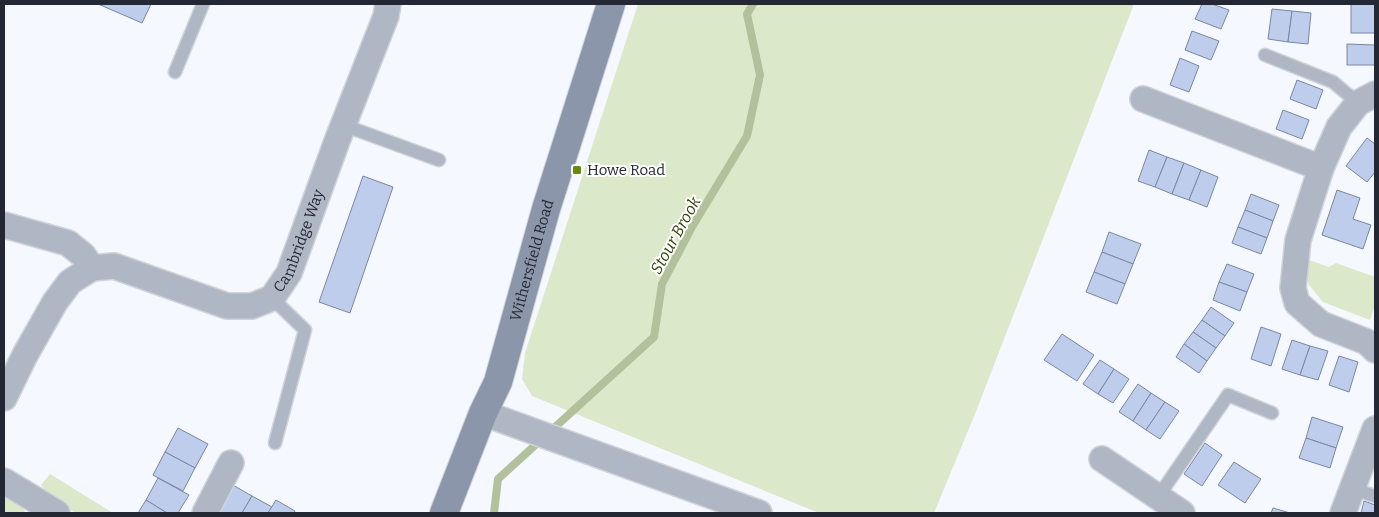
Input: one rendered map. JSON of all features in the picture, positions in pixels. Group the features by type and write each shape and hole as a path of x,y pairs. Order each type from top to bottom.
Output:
{"street":[{"name":"Cambridge Way","path":"92,268 114,266 227,306 252,306 272,298 289,273 343,125 386,16 388,4"},
{"name":"Withersfield Road","path":"444,513 483,413 498,382 546,209 611,4"},
{"path":"1143,99 1321,168"},
{"path":"1366,99 1339,127 1321,168 1298,240 1293,288 1298,303 1320,324 1367,342 1375,350"},
{"path":"4,225 68,243 83,255 92,268 70,282 55,302 25,355 4,398"},
{"path":"483,413 759,513"},
{"path":"1343,513 1364,492 1375,429"},
{"path":"1102,459 1182,513"},
{"path":"205,513 231,464"},
{"path":"4,481 41,509"}],"lane":[{"path":"175,72 203,4"},
{"path":"1265,54 1333,82 1366,99"},
{"path":"343,125 439,160"},
{"path":"272,298 305,330 275,443"},
{"path":"1158,497 1228,395 1272,413"}],"green space":[{"path":"638,4 1134,4 975,414 934,513 819,513 532,396 522,379 525,353"},
{"path":"1309,260 1329,267 1336,263 1375,277 1375,306 1370,320 1323,302 1309,285 1305,271"},
{"path":"50,474 113,513 76,513 53,500 41,485"},
{"path":"4,491 16,499 26,513 4,513"}],"building":[{"path":"98,4 151,4 142,23"},
{"path":"1202,4 1212,4 1229,10 1221,29 1195,19"},
{"path":"1351,4 1375,4 1375,33 1351,33"},
{"path":"1272,9 1292,11 1288,42 1268,39"},
{"path":"1292,11 1311,13 1308,44 1288,42"},
{"path":"1192,31 1219,41 1211,60 1185,50"},
{"path":"1347,44 1375,45 1375,65 1347,65"},
{"path":"1180,58 1199,66 1189,92 1170,85"},
{"path":"1297,80 1323,90 1316,109 1290,99"},
{"path":"1283,110 1309,120 1302,139 1276,129"},
{"path":"1367,138 1375,144 1375,172 1367,182 1346,166"},
{"path":"1149,150 1167,157 1155,187 1138,181"},
{"path":"1167,157 1184,163 1172,194 1155,187"},
{"path":"1184,163 1201,170 1189,200 1172,194"},
{"path":"1201,170 1218,177 1207,207 1189,200"},
{"path":"363,176 393,187 350,313 319,302"},
{"path":"1337,190 1360,198 1353,219 1371,225 1363,249 1322,235"},
{"path":"1251,194 1279,205 1273,221 1245,210"},
{"path":"1245,210 1273,221 1267,238 1238,227"},
{"path":"1238,227 1267,238 1261,254 1232,243"},
{"path":"1109,232 1141,244 1133,264 1102,252"},
{"path":"1102,252 1133,264 1125,284 1094,272"},
{"path":"1227,264 1254,274 1247,292 1219,282"},
{"path":"1094,272 1125,284 1117,304 1086,292"},
{"path":"1219,282 1247,292 1240,311 1213,300"},
{"path":"1211,307 1234,323 1225,336 1202,320"},
{"path":"1202,320 1225,336 1216,348 1193,332"},
{"path":"1261,327 1281,334 1271,366 1251,359"},
{"path":"1193,332 1216,348 1207,361 1184,344"},
{"path":"1062,334 1094,355 1077,381 1044,360"},
{"path":"1292,340 1310,346 1300,375 1282,369"},
{"path":"1184,344 1207,361 1199,373 1176,357"},
{"path":"1310,346 1328,351 1318,380 1300,375"},
{"path":"1339,356 1358,362 1349,392 1329,385"},
{"path":"1100,360 1114,369 1098,394 1083,384"},
{"path":"1114,369 1129,379 1113,403 1098,394"},
{"path":"1138,384 1151,393 1133,421 1119,412"},
{"path":"1151,393 1165,402 1146,430 1133,421"},
{"path":"1165,402 1179,411 1160,439 1146,430"},
{"path":"1312,417 1343,427 1336,448 1306,438"},
{"path":"178,428 208,444 195,468 165,452"},
{"path":"1306,438 1336,448 1330,468 1299,458"},
{"path":"1205,443 1222,455 1202,486 1184,474"},
{"path":"165,452 195,468 183,491 153,475"},
{"path":"1234,462 1261,479 1245,503 1218,485"},
{"path":"158,478 189,495 178,513 167,513 146,500"},
{"path":"231,484 252,496 242,513 214,513"},
{"path":"252,496 272,507 268,513 242,513"},
{"path":"146,500 167,513 138,513"},
{"path":"276,500 295,511 294,513 268,513"},
{"path":"1364,501 1375,505 1375,513 1361,513"},
{"path":"1273,508 1290,513 1271,513"}],"waterway":[{"name":"Stour Brook","path":"494,513 498,479 654,337 662,284 692,227 747,136 760,75 747,14 753,4"}],"place":[{"name":"Howe Road","path":"577,170"}]}
